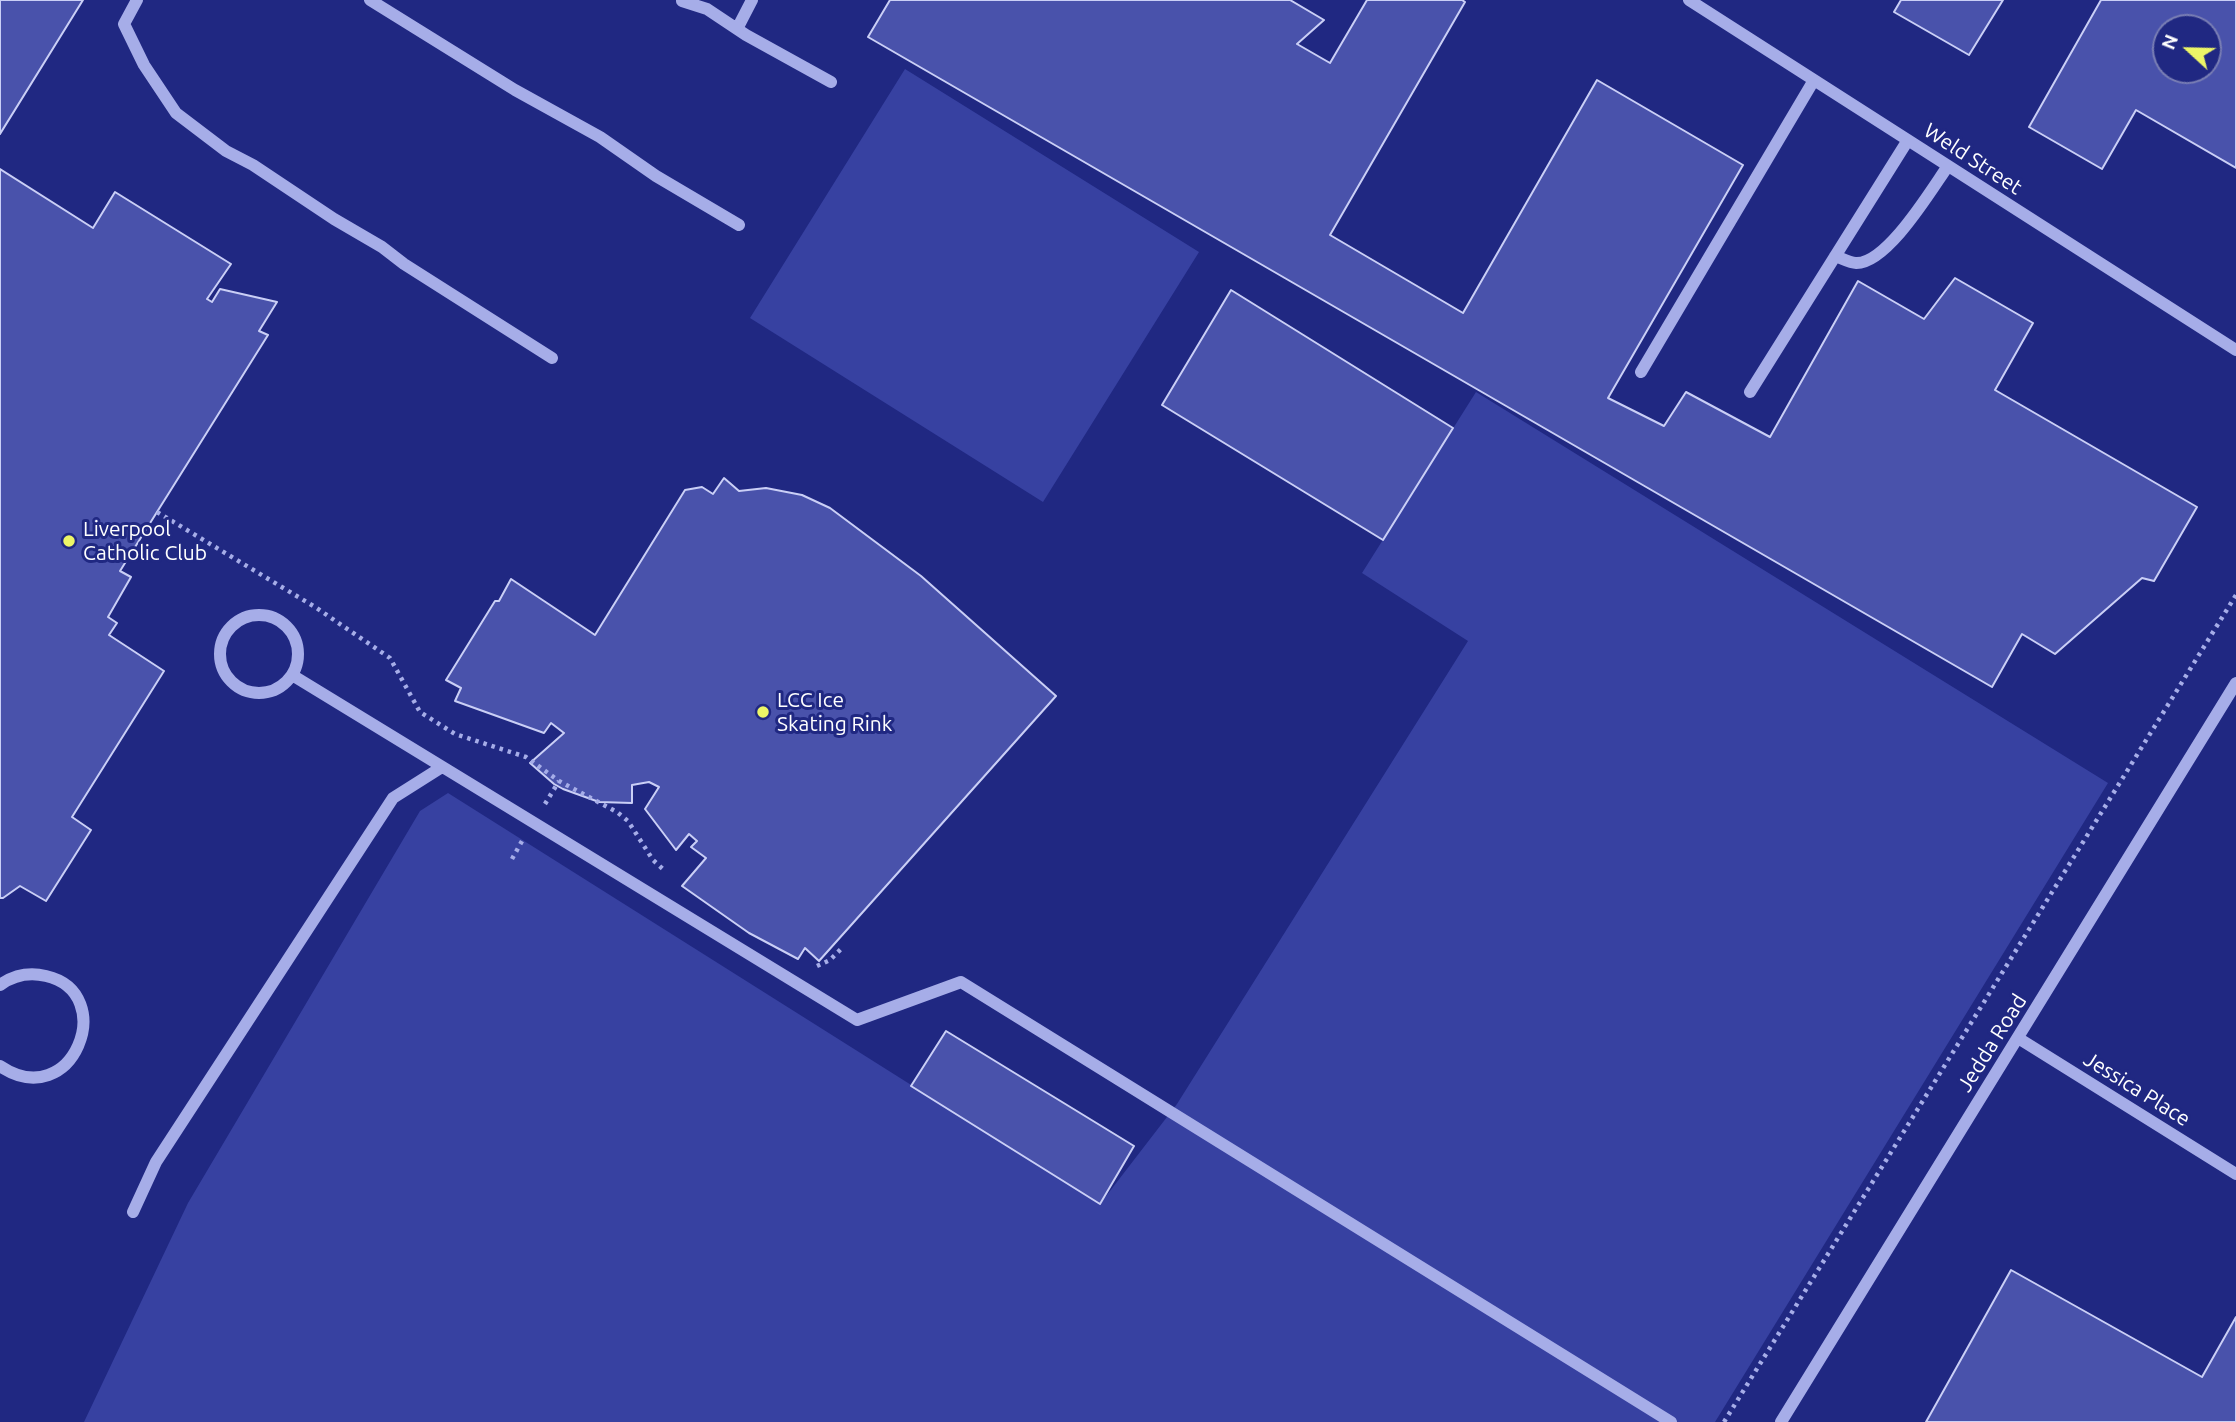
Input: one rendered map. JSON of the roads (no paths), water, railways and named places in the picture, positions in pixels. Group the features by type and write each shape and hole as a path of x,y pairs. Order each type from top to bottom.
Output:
{"street":[{"path":"137,0 124,24 144,65 176,113 226,151 253,165 552,358"},
{"path":"370,0 515,90 600,137 656,176 739,225"},
{"path":"737,29 752,0"},
{"name":"Weld Street","path":"1689,0 2236,350"},
{"path":"682,1 708,9 737,29 831,82"},
{"path":"1641,372 1814,80"},
{"path":"1750,391 1908,140"},
{"path":"1835,256 1856,264 1875,257 1894,240 1948,166"},
{"path":"258,614 271,616 284,623 298,644 298,657 292,675 279,689 267,693 254,694 231,683 219,660 220,646 233,623 258,614"},
{"path":"292,675 857,1020 961,982 1671,1422"},
{"name":"Jedda Road","path":"1781,1422 2236,683"},
{"path":"133,1212 156,1162 393,799 442,767"},
{"path":"0,985 11,978 36,974 50,976 63,983 80,1005 84,1031 75,1054 68,1063 48,1075 24,1076 0,1066"},
{"name":"Jessica Place","path":"2018,1038 2236,1174"}],"place":[{"name":"Liverpool Catholic Club","path":"69,541"},
{"name":"LCC Ice Skating Rink","path":"763,712"}]}
